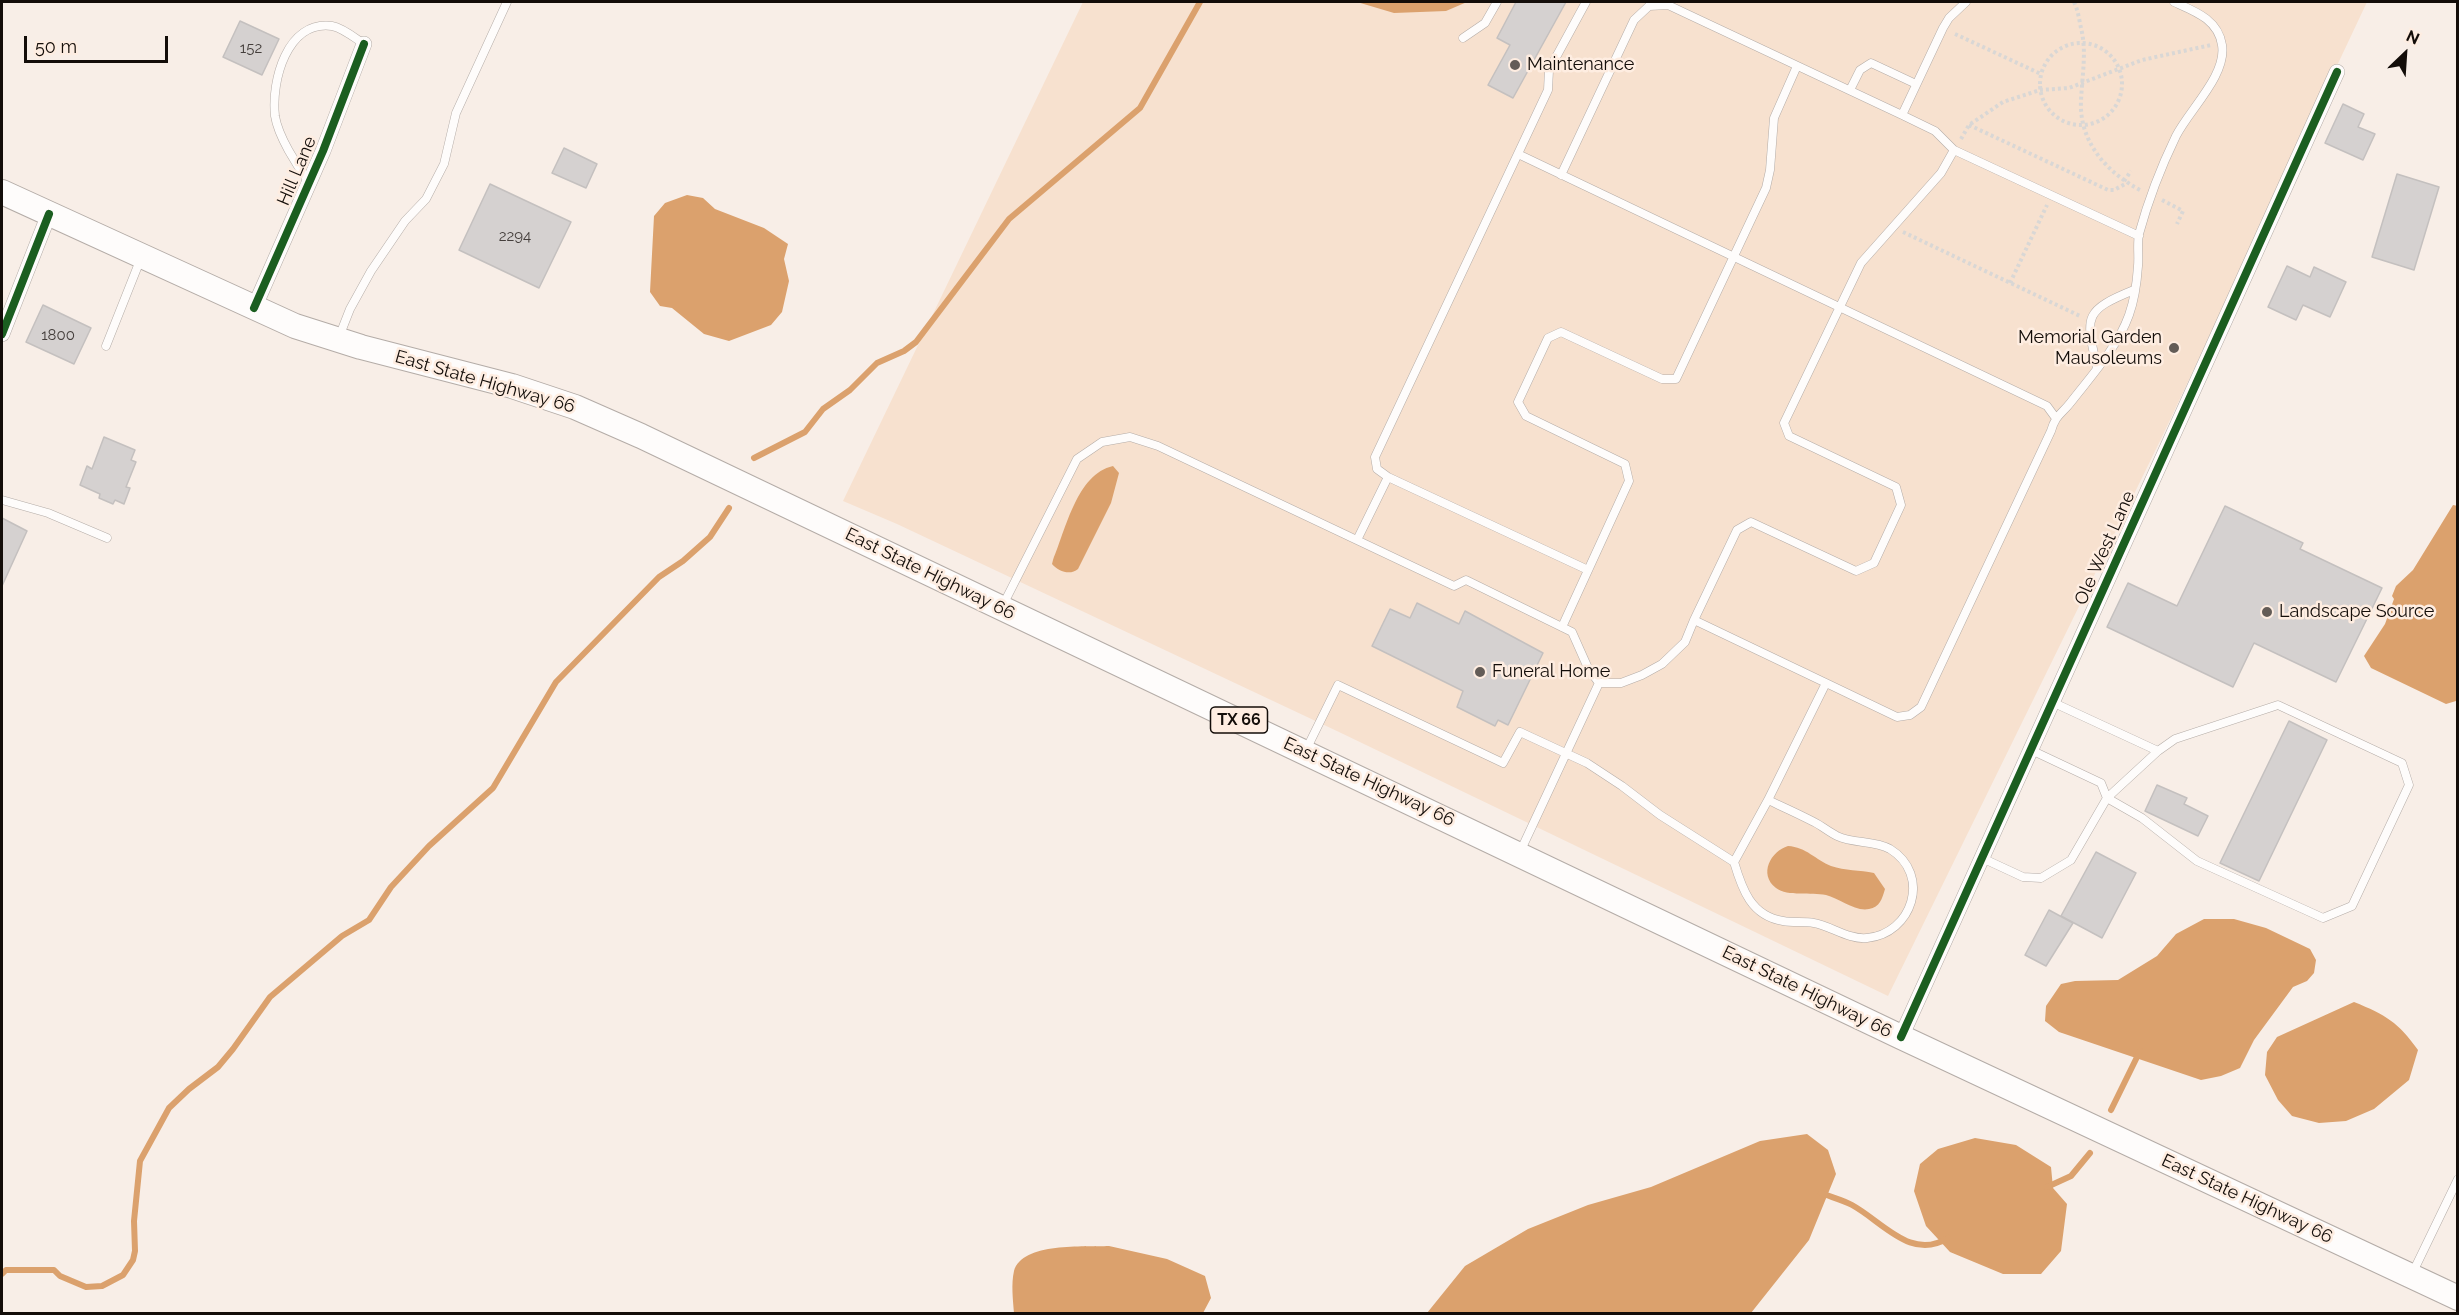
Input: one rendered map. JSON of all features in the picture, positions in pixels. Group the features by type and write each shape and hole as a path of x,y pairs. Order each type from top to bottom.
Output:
{"main road":[{"name":"East State Highway 66","path":"2,192 295,326 513,386 575,407 641,435 1901,1037 2457,1298"}],"street":[{"name":"Hill Lane","path":"254,308 309,182 364,44"},
{"name":"Ole West Lane","path":"1901,1037 2337,72"},
{"path":"2,334 49,214"}],"lane":[{"path":"338,339 350,309 371,271 405,221 426,200 444,164 456,113 507,2"},
{"path":"1463,38 1485,23 1497,2"},
{"path":"1586,2 1549,70 1548,90 1375,457 1377,469 1388,477 1588,570"},
{"path":"1902,115 1943,28 1949,18 1966,2"},
{"path":"1694,620 1897,717 1910,715 1921,707 2052,431 2055,417 2066,408 2110,351 2129,315 2138,266 2139,236 2152,196 2183,123 2217,73 2223,57 2222,42 2206,16 2174,2"},
{"path":"1561,175 1634,20 1649,4 1668,5 1935,131 1954,150 2139,236"},
{"path":"309,182 289,150 275,117 275,85 283,58 298,37 319,25 335,26 364,44"},
{"path":"1850,90 1860,70 1871,63 1916,84"},
{"path":"1562,627 1629,481 1625,464 1526,416 1518,402 1548,338 1561,332 1662,379 1676,379 1766,188 1770,170 1774,118 1797,66"},
{"path":"1599,683 1621,683 1642,675 1662,664 1685,642 1737,530 1751,522 1856,571 1874,563 1901,505 1896,487 1790,436 1784,423 1861,263 1941,173 1954,150"},
{"path":"1518,154 2047,406 2055,417"},
{"path":"106,346 142,257"},
{"path":"2097,368 2089,331 2090,320 2095,310 2108,300 2134,290"},
{"path":"1002,608 1077,459 1102,442 1130,437 1158,446 1454,586 1466,580 1572,632 1588,668 1599,683"},
{"path":"1357,540 1388,477"},
{"path":"2,500 48,513 107,538"},
{"path":"1519,854 1599,683"},
{"path":"1734,862 1768,800 1826,683"},
{"path":"1305,752 1338,685 1503,763 1520,732 1587,764 1622,786 1660,815 1734,862 1748,901 1762,914 1782,921 1806,921 1828,926 1864,939 1883,935 1896,928 1910,906 1913,894 1913,879 1906,863 1890,849 1876,843 1852,841 1838,836 1768,800"},
{"path":"2052,702 2158,751"},
{"path":"1982,858 2023,877 2041,878 2071,860 2107,798 2158,751 2175,739 2278,705 2402,763 2409,785 2352,906 2323,918 2197,861 2142,818 2107,798 2101,783 2031,750"},
{"path":"2411,1276 2457,1179"}],"path":[{"path":"2073,2 2085,43 2081,103 2084,125 2092,146 2104,164 2126,182 2183,211 2177,224"},
{"path":"1943,28 2041,74"},
{"path":"1954,150 1969,125 2003,102 2040,90 2069,88 2119,68 2167,53 2222,42"},
{"path":"2085,43 2100,48 2111,56 2119,68 2122,80 2121,93 2116,105 2107,116 2095,123 2084,125 2068,123 2056,117 2046,106 2040,90 2041,74 2051,56 2062,48 2085,43"},
{"path":"1969,125 2108,190 2114,190 2126,182 2131,171"},
{"path":"2010,283 2052,196"},
{"path":"1892,226 2090,320"}],"shaded area":[{"path":"1083,2 2367,2 2161,439 1888,996 1339,732 897,524 843,501"},
{"path":"1357,2 1467,2 1446,11 1394,13"},
{"path":"687,195 703,198 715,209 764,228 788,244 784,259 789,281 782,312 771,325 729,341 704,334 672,308 660,306 650,292 654,216 665,203"},
{"path":"1113,466 1119,473 1111,503 1078,569 1068,572 1057,569 1052,564 1074,504 1090,480 1101,471"},
{"path":"2453,505 2458,506 2458,698 2446,704 2371,668 2364,656 2385,624 2396,586 2413,570"},
{"path":"1788,846 1806,851 1831,866 1874,873 1885,889 1880,902 1873,908 1864,909 1853,907 1826,895 1793,893 1776,888 1767,870 1776,853"},
{"path":"2204,919 2234,919 2266,928 2310,949 2316,960 2314,973 2307,981 2293,987 2254,1040 2240,1068 2221,1076 2201,1080 2059,1032 2045,1021 2046,1006 2061,984 2075,981 2118,980 2157,956 2176,934"},
{"path":"2354,1002 2390,1020 2418,1050 2409,1080 2374,1109 2346,1121 2319,1123 2292,1116 2278,1100 2265,1075 2267,1052 2277,1037"},
{"path":"1807,1134 1828,1150 1836,1174 1809,1240 1751,1313 1427,1313 1465,1266 1528,1229 1588,1205 1651,1187 1760,1141"},
{"path":"1975,1138 2016,1145 2051,1167 2053,1188 2067,1204 2061,1251 2041,1274 2003,1274 1950,1252 1926,1226 1914,1191 1920,1164 1938,1149"},
{"path":"1109,1246 1167,1259 1205,1276 1211,1298 1203,1313 1014,1313 1013,1276 1019,1262 1029,1255 1056,1248"}],"building":[{"name":"Maintenance","path":"1516,2 1566,2 1513,98 1488,85 1510,45 1497,38"},
{"path":"240,21 279,39 262,75 223,57"},
{"path":"2343,104 2364,114 2358,127 2375,134 2363,160 2325,143"},
{"path":"564,148 597,164 586,188 552,173"},
{"path":"2397,174 2439,187 2414,270 2372,257"},
{"path":"490,184 571,222 539,288 459,250"},
{"path":"2287,266 2310,277 2314,267 2346,282 2330,317 2303,305 2296,320 2268,307"},
{"path":"43,305 91,328 74,364 26,342"},
{"path":"104,437 135,450 131,460 136,462 126,487 130,488 124,504 115,500 113,504 99,498 100,494 80,485 87,466 92,469"},
{"path":"2225,506 2303,543 2300,549 2382,588 2336,682 2254,643 2233,687 2107,627 2128,583 2177,606"},
{"path":"2,518 27,531 2,586"},
{"name":"Funeral Home","path":"1417,603 1459,624 1465,611 1543,653 1508,725 1498,720 1495,726 1457,707 1463,691 1372,646 1390,609 1410,618"},
{"path":"2289,721 2327,740 2259,881 2220,863"},
{"path":"2157,785 2187,798 2184,804 2208,816 2198,836 2145,811"},
{"path":"2096,852 2136,873 2102,938 2061,916"},
{"path":"2049,910 2073,923 2046,966 2025,955"}],"waterway":[{"path":"754,458 805,432 823,409 850,390 877,363 904,351 916,342 1009,219 1140,108 1200,2"},
{"path":"2,1274 6,1270 54,1270 60,1276 86,1287 102,1286 123,1275 133,1260 135,1251 134,1221 140,1161 169,1108 218,1067 270,997 342,936 369,920 391,887 429,846 493,788 556,682 659,577 683,561 710,537 729,508"},
{"path":"2111,1110 2140,1051"},
{"path":"2047,1187 2071,1176 2090,1153"},
{"path":"1821,1193 1852,1205 1886,1229 1910,1242 1922,1245 1935,1244 1948,1238"}],"cycle path":[{"path":"254,308 323,151 364,44"},
{"path":"1901,1037 2337,72"},
{"path":"2,334 49,214"}],"place":[{"name":"Maintenance","path":"1515,65"},
{"name":"Memorial Garden Mausoleums","path":"2174,348"},
{"name":"Landscape Source","path":"2267,612"},
{"name":"Funeral Home","path":"1480,672"}]}
